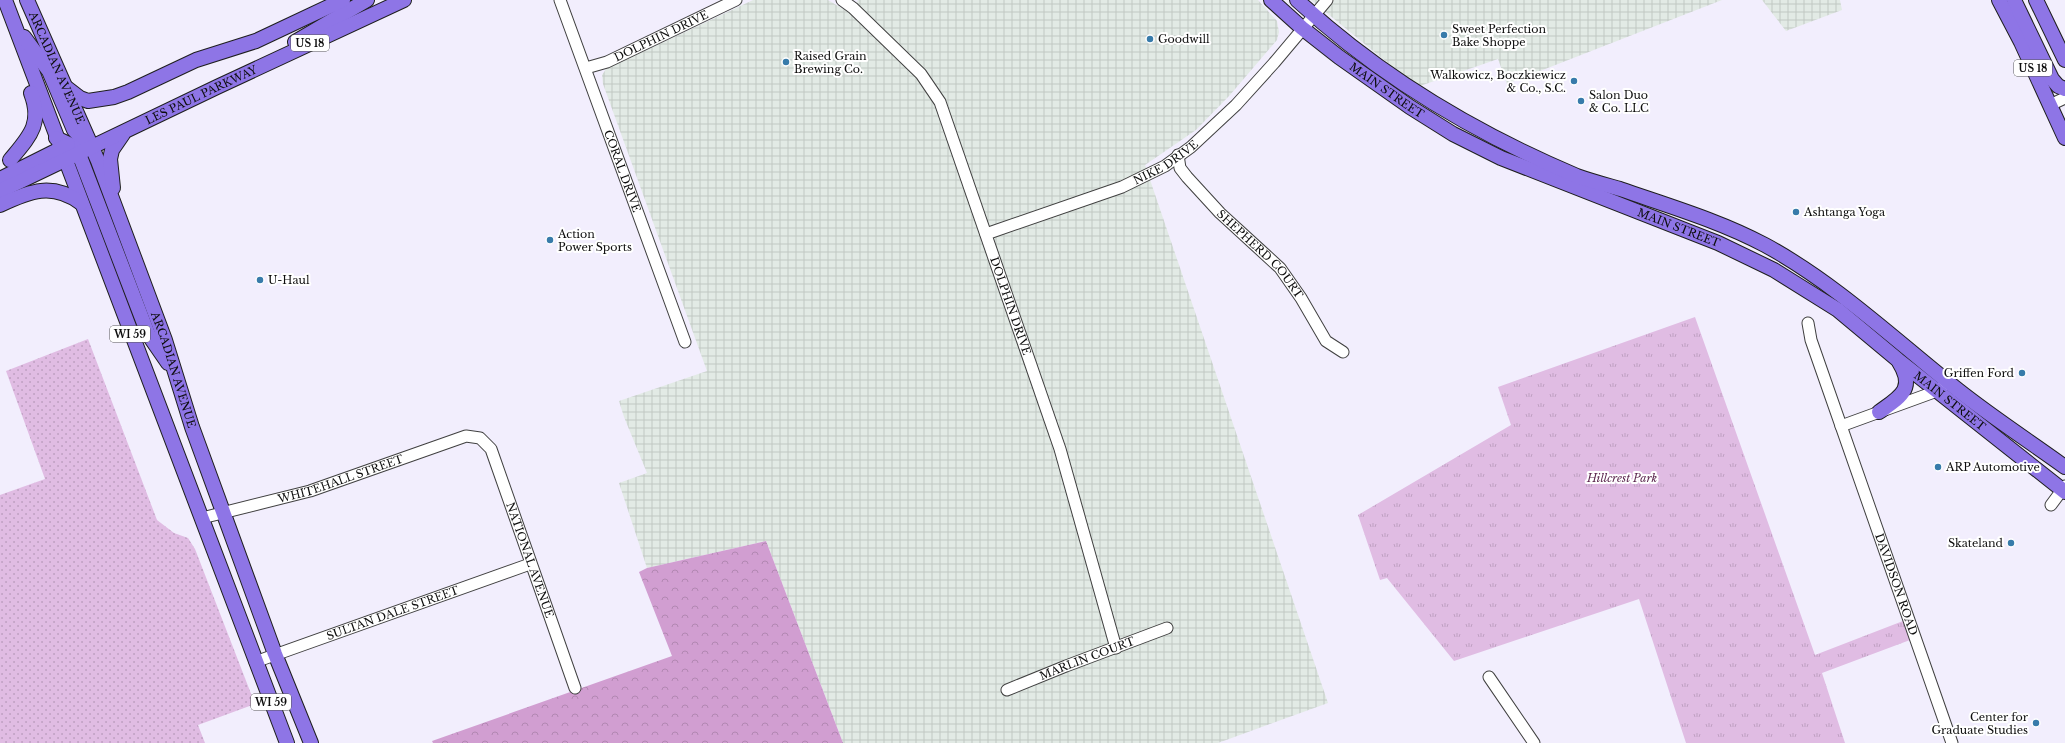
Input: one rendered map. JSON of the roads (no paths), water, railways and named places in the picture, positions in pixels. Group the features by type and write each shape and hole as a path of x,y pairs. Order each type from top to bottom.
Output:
{"main road":[{"name":"ARCADIAN AVENUE","path":"5,0 13,22 75,143 115,206 165,340 192,427 275,654 311,743"},
{"path":"11,0 21,5 35,36 55,62"},
{"name":"ARCADIAN AVENUE","path":"28,0 67,87 75,143 81,203 202,518 255,662"},
{"name":"US 18","path":"67,87 80,98 88,101 114,97 196,60 256,41 343,0"},
{"path":"217,87 367,0"},
{"name":"LES PAUL PARKWAY","path":"0,191 75,143 124,133 217,87 404,0"},
{"name":"MAIN STREET","path":"1272,0 1302,28 1339,58 1454,134 1501,158 1706,238 1774,270 1838,310 1937,391 2064,489"},
{"name":"MAIN STREET","path":"1297,0 1312,15 1396,80 1476,129 1579,176 1712,222 1782,255 1854,306 1948,382 2065,467"},
{"name":"US 18","path":"1999,0 2065,138"},
{"path":"2014,0 2052,79 2058,86 2065,89"},
{"name":"US 18","path":"2036,0 2065,60"},
{"path":"0,179 75,143 49,71 13,22"},
{"path":"10,160 29,136 34,125 36,114 35,105 17,54 13,22"},
{"path":"1384,89 1394,86 1424,105 1441,107"},
{"path":"115,206 110,159 112,150 124,133"},
{"name":"WI 59","path":"75,143 148,334 176,375"},
{"path":"0,206 20,196 42,190 59,191 69,194 81,203"},
{"path":"1678,227 1684,212"},
{"path":"1706,238 1712,222"},
{"path":"1774,270 1782,255"},
{"path":"1879,412 1900,396 1906,386 1904,370 1898,360"},
{"name":"WI 59","path":"255,662 287,743"}],"street":[{"name":"CORAL DRIVE","path":"560,0 685,342"},
{"name":"DOLPHIN DRIVE","path":"586,68 607,62 736,0"},
{"name":"NIKE DRIVE","path":"986,234 1137,181 1165,166 1178,155 1191,147 1220,122 1274,63 1312,15 1326,0"},
{"name":"DOLPHIN DRIVE","path":"845,1 921,74 933,89 940,102 1060,449 1116,648"},
{"path":"2050,105 2065,98"},
{"name":"SHEPHERD COURT","path":"1178,155 1180,168 1187,177 1220,213 1280,268 1301,298 1318,331 1326,341 1342,352"},
{"name":"DAVIDSON ROAD","path":"1808,323 1811,340 1952,743"},
{"path":"1841,426 1937,391 1948,382"},
{"name":"WHITEHALL STREET","path":"202,518 224,512 249,508 310,491 441,444 466,436 477,437"},
{"name":"NATIONAL AVENUE","path":"477,437 486,442 491,449 530,564 575,688"},
{"path":"2050,505 2064,489"},
{"name":"SULTAN DALE STREET","path":"255,662 530,564"},
{"name":"MARLIN COURT","path":"1007,690 1167,628"},
{"path":"1489,677 1534,743"}],"place":[{"name":"Sweet Perfection Bake Shoppe","path":"1444,35"},
{"name":"Goodwill","path":"1150,39"},
{"name":"Raised Grain Brewing Co.","path":"786,62"},
{"name":"Walkowicz, Boczkiewicz & Co., S.C.","path":"1574,81"},
{"name":"Salon Duo & Co. LLC","path":"1581,101"},
{"name":"Ashtanga Yoga","path":"1796,212"},
{"name":"Action Power Sports","path":"550,240"},
{"name":"U-Haul","path":"260,280"},
{"name":"Griffen Ford","path":"2022,373"},
{"name":"ARP Automotive","path":"1938,467"},
{"name":"Skateland","path":"2011,543"},
{"name":"Center for Graduate Studies","path":"2036,723"}],"park label":[{"name":"Hillcrest Park","path":"1622,478"}]}
